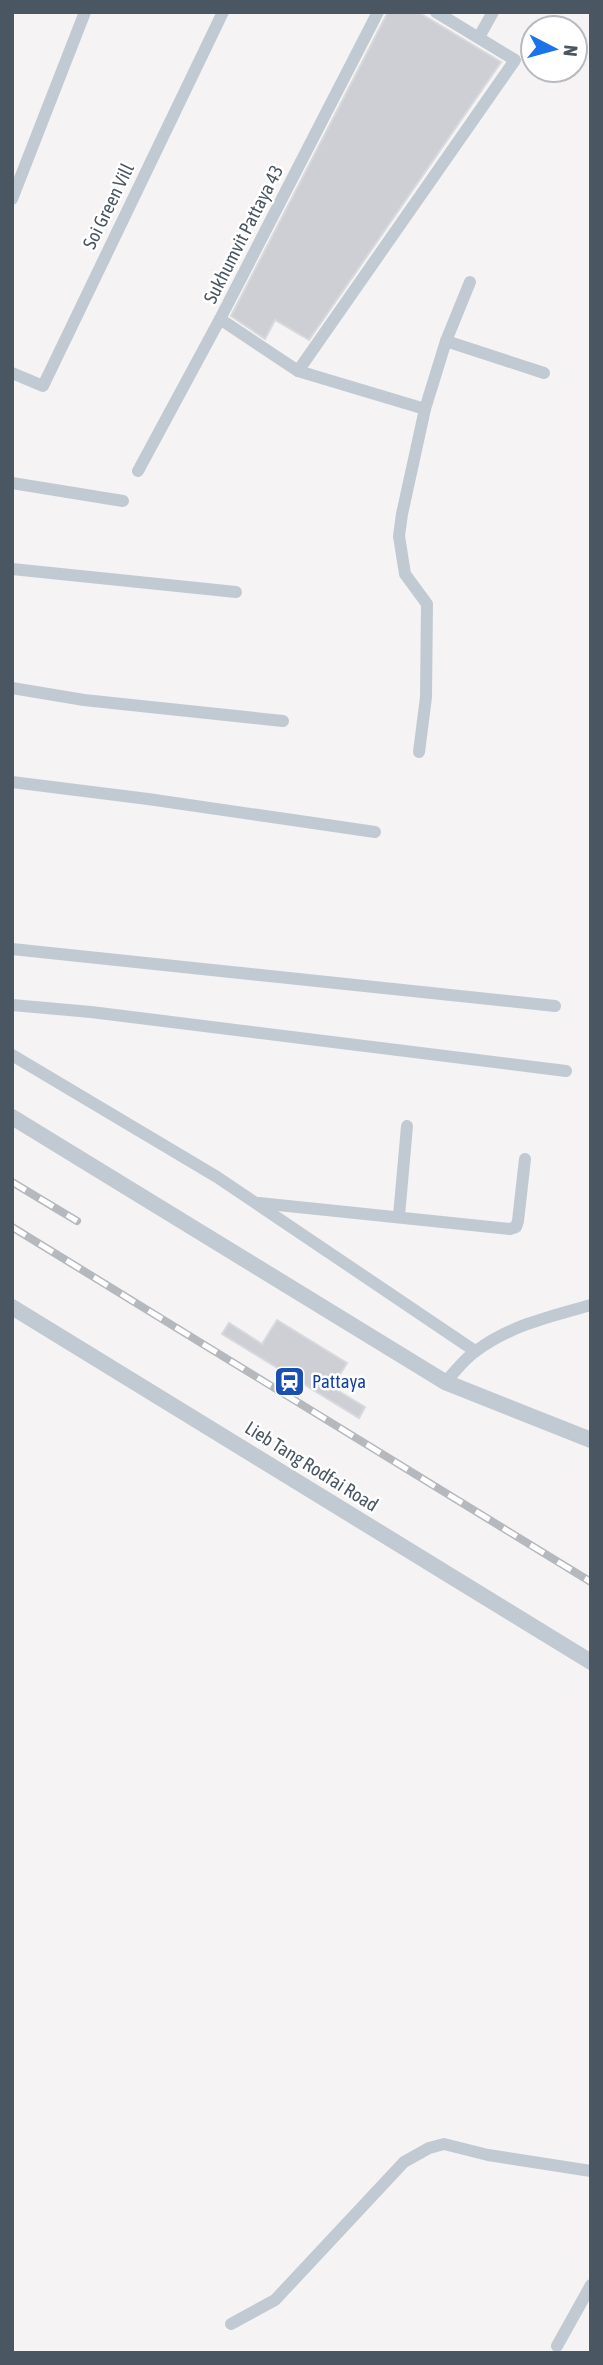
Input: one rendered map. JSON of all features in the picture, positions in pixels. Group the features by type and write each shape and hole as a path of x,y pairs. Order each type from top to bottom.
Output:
{"street":[{"path":"12,199 85,12"},
{"name":"Soi Green Vill","path":"12,373 43,386 223,12"},
{"name":"Sukhumvit Pattaya 43","path":"138,471 220,320 377,12"},
{"path":"298,370 515,60 436,12"},
{"path":"479,37 493,12"},
{"path":"419,752 426,697 427,604 405,574 399,536 425,409 446,341 470,282"},
{"path":"220,320 298,370 425,409"},
{"path":"446,341 544,373"},
{"path":"12,483 123,501"},
{"path":"12,569 236,592"},
{"path":"12,688 84,700 282,721"},
{"path":"12,782 375,832"},
{"path":"12,949 555,1006"},
{"path":"12,1005 91,1012 566,1071"},
{"path":"12,1055 217,1177 475,1351"},
{"path":"12,1117 445,1382 591,1440"},
{"path":"399,1216 407,1126"},
{"path":"255,1203 510,1229 516,1227 525,1159"},
{"path":"445,1382 475,1351 538,1319 591,1305"},
{"name":"Lieb Tang Rodfai Road","path":"12,1307 591,1662"},
{"path":"231,2324 275,2300 404,2162 429,2148 444,2144 488,2155 591,2171"},
{"path":"557,2346 591,2285"}],"building":[{"path":"388,12 418,12 501,62 309,340 275,320 265,339 231,316"},
{"path":"277,1320 347,1363 332,1387 365,1407 359,1418 222,1334 229,1323 262,1344"}],"railway":[{"path":"12,1182 77,1221"},
{"path":"12,1227 591,1582"}],"place":[{"name":"Pattaya","path":"289,1381"}]}
